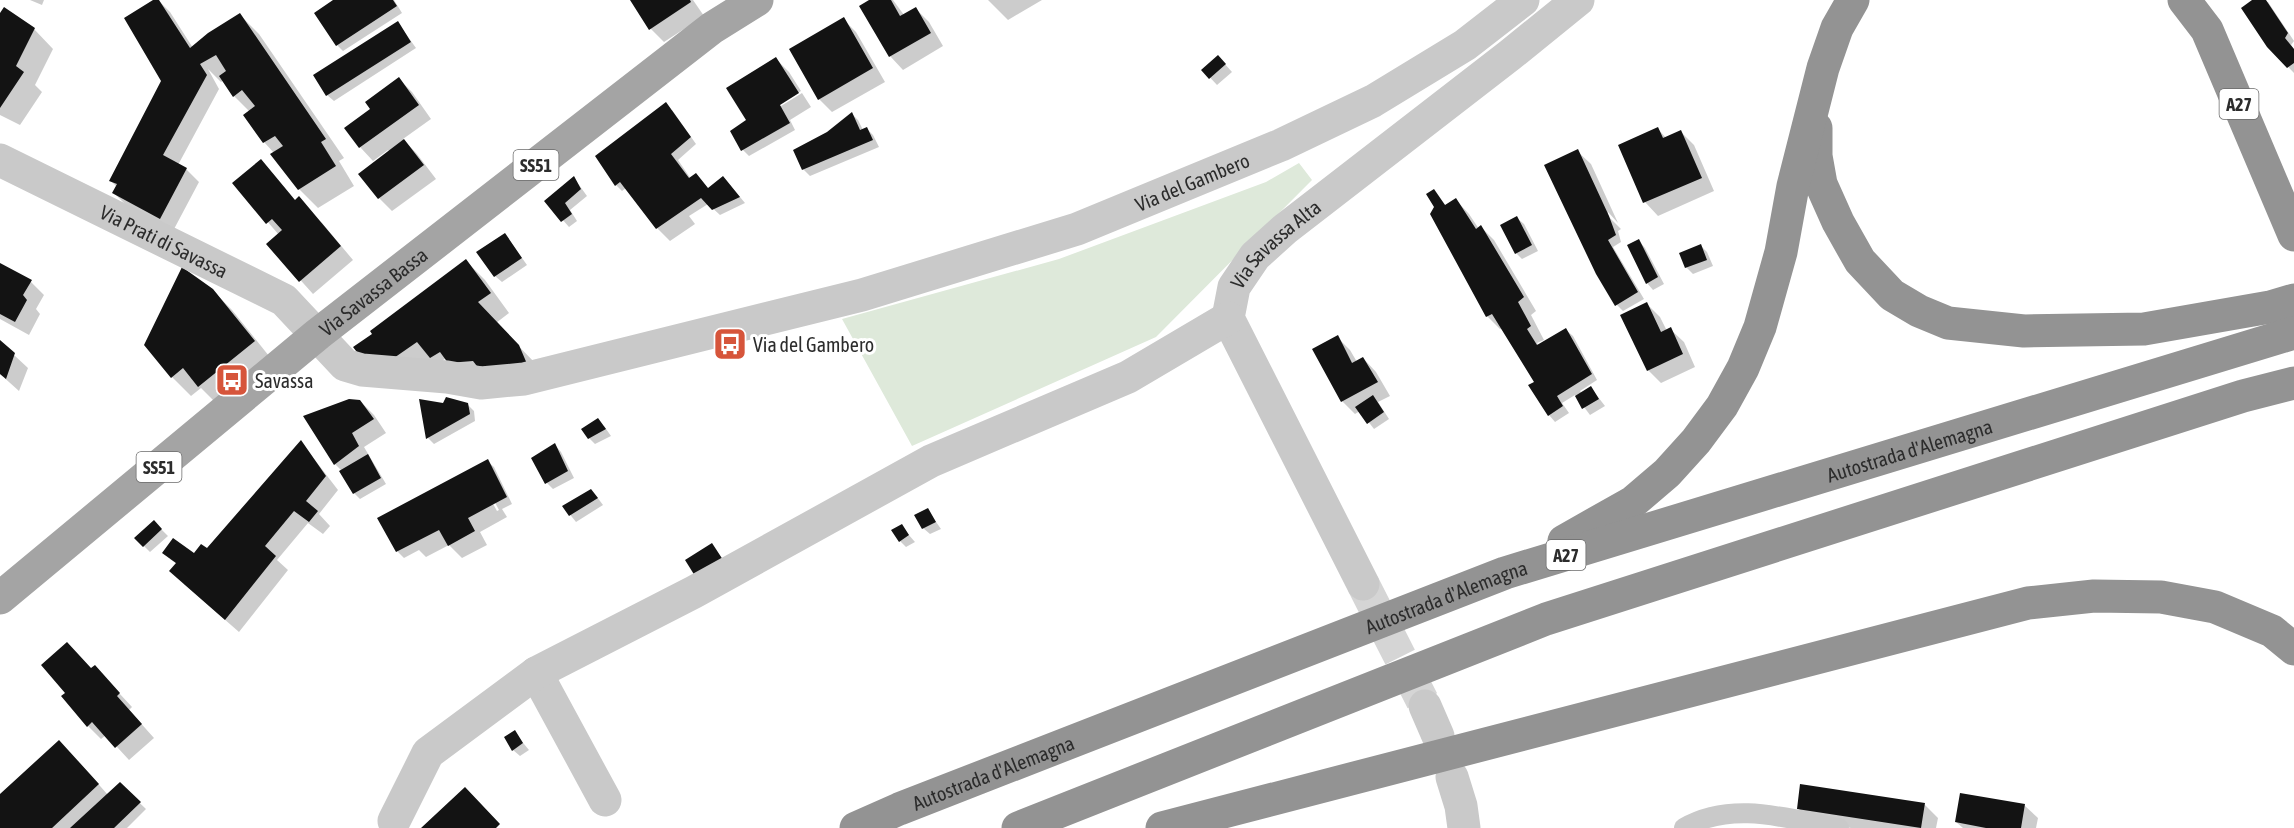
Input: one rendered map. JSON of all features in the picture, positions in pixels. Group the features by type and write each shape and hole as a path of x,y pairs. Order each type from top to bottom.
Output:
{"highway":[{"name":"A27","path":"1505,573 1633,502 1682,457 1722,406 1743,368 1760,327 1781,252 1793,186 1817,90 1837,28 1853,0"},
{"name":"A27","path":"2184,0 2207,30 2290,224"},
{"name":"A27","path":"1817,90 1816,156 1821,184 1838,222 1860,261 1892,295 1919,311 1948,323 1973,327 2024,331 2144,329 2270,307 2294,300"},
{"name":"Autostrada d'Alemagna","path":"856,828 899,809 1505,573 2294,333"},
{"path":"1018,828 1546,619 2243,396 2294,383"},
{"path":"1162,828 2028,603 2094,596 2161,597 2215,607 2272,631 2294,650"}],"main road":[{"name":"Via Savassa Bassa","path":"0,598 318,334 712,28 757,0"}],"street":[{"name":"Via del Gambero","path":"318,334 345,365 362,370 447,377 481,383 524,379 862,295 1077,229 1281,145 1373,101 1465,45 1523,0"},
{"name":"Via Savassa Alta","path":"1363,584 1228,318 1234,287 1255,256 1285,228 1578,0"},
{"name":"Via Prati di Savassa","path":"0,160 284,300 318,334"},
{"path":"392,825 428,753 536,673 694,592 931,461 1128,377 1228,318"},
{"path":"536,673 605,800"},
{"path":"1425,706 1438,736"},
{"path":"1452,777 1461,806 1464,828"}],"lane":[{"path":"1684,828 1704,819 1738,813 1755,813 1839,828"}],"green space":[{"path":"1299,163 1312,180 1156,337 912,446 842,319 1059,259 1266,182"}],"building":[{"path":"153,0 159,0 190,48 208,33 240,13 326,139 321,142 336,166 298,190 270,154 283,146 275,136 263,143 243,115 255,106 242,90 233,97 219,76 226,71 216,55 200,64 207,75 163,155 187,168 160,219 112,193 117,184 109,181 161,81 124,18"},
{"path":"333,0 393,0 397,6 336,46 314,13"},
{"path":"630,0 690,0 691,2 649,30"},
{"path":"869,0 891,0 900,16 916,7 931,33 889,57 859,6"},
{"path":"2252,0 2266,0 2288,33 2285,38 2294,49 2294,63 2287,68 2267,47 2241,8"},
{"path":"4,7 35,28 16,66 24,72 0,108 0,13"},
{"path":"844,17 873,68 818,100 789,49"},
{"path":"398,21 411,42 326,96 313,75"},
{"path":"1218,55 1226,64 1209,79 1201,70"},
{"path":"776,57 799,93 780,105 790,123 741,151 730,131 746,120 726,88"},
{"path":"399,77 419,105 359,148 344,128 370,109 365,102"},
{"path":"666,102 691,137 671,154 689,178 696,173 708,188 723,176 740,197 712,210 701,198 656,229 620,182 615,186 595,156"},
{"path":"852,112 860,130 867,127 873,140 802,170 793,150 827,132"},
{"path":"1658,127 1663,138 1681,130 1702,178 1643,203 1618,145"},
{"path":"404,139 424,165 378,199 358,174"},
{"path":"1578,149 1616,235 1608,240 1638,292 1615,306 1596,274 1544,165"},
{"path":"261,159 295,200 299,196 341,246 299,282 266,244 282,230 272,219 266,224 232,183"},
{"path":"574,176 581,189 565,203 572,214 561,222 544,201"},
{"path":"1434,189 1445,205 1456,198 1476,229 1481,225 1524,297 1518,302 1531,326 1527,329 1537,345 1566,328 1592,374 1557,396 1563,406 1548,416 1528,385 1534,382 1492,314 1486,317 1430,214 1434,207 1426,194"},
{"path":"1517,216 1532,245 1515,254 1500,225"},
{"path":"505,233 522,258 494,277 476,252"},
{"path":"1639,239 1658,277 1646,284 1627,245"},
{"path":"1701,244 1707,260 1685,268 1679,253"},
{"path":"466,259 491,293 478,302 519,345 530,371 483,374 473,361 448,363 440,352 430,358 417,342 391,360 366,364 353,347 372,334 370,331"},
{"path":"0,263 32,280 23,295 27,300 15,322 0,314"},
{"path":"182,267 213,289 255,341 198,387 183,368 171,378 144,345"},
{"path":"1647,302 1661,332 1671,327 1683,354 1647,371 1620,315"},
{"path":"1338,335 1352,363 1363,357 1378,382 1341,402 1312,349"},
{"path":"0,340 15,353 6,379 0,374"},
{"path":"1591,386 1599,399 1582,409 1575,396"},
{"path":"1373,395 1384,412 1367,424 1355,407"},
{"path":"446,397 468,403 470,414 426,439 419,399 443,403"},
{"path":"349,399 360,400 374,419 352,433 359,446 334,465 303,416"},
{"path":"598,418 606,429 588,439 581,429"},
{"path":"301,440 326,476 306,501 318,511 309,522 294,511 265,546 276,556 225,620 169,571 176,563 162,553 173,538 194,553 201,544 207,548"},
{"path":"555,443 568,471 545,484 531,458"},
{"path":"368,454 381,478 353,494 339,471"},
{"path":"488,459 507,497 468,518 475,531 448,546 439,530 396,552 377,518"},
{"path":"591,489 598,498 569,516 562,506"},
{"path":"928,508 936,522 922,529 914,515"},
{"path":"154,520 162,529 143,547 134,538"},
{"path":"902,524 909,535 899,542 891,530"},
{"path":"712,543 727,566 700,584 685,560"},
{"path":"67,642 91,668 95,665 120,693 117,696 142,724 115,748 92,722 87,727 61,696 65,693 41,665"},
{"path":"515,730 523,743 512,751 504,737"},
{"path":"59,740 99,784 52,828 0,828 0,794"},
{"path":"120,782 141,802 114,828 70,828"},
{"path":"1800,784 1925,803 1921,828 1797,809"},
{"path":"465,787 500,824 496,828 421,828"},
{"path":"1960,793 2025,804 2021,828 1986,828 1955,822"}],"tunnel":[{"path":"1363,584 1425,706"}],"place":[{"name":"Via del Gambero","path":"730,344"},
{"name":"Savassa","path":"232,380"}]}
